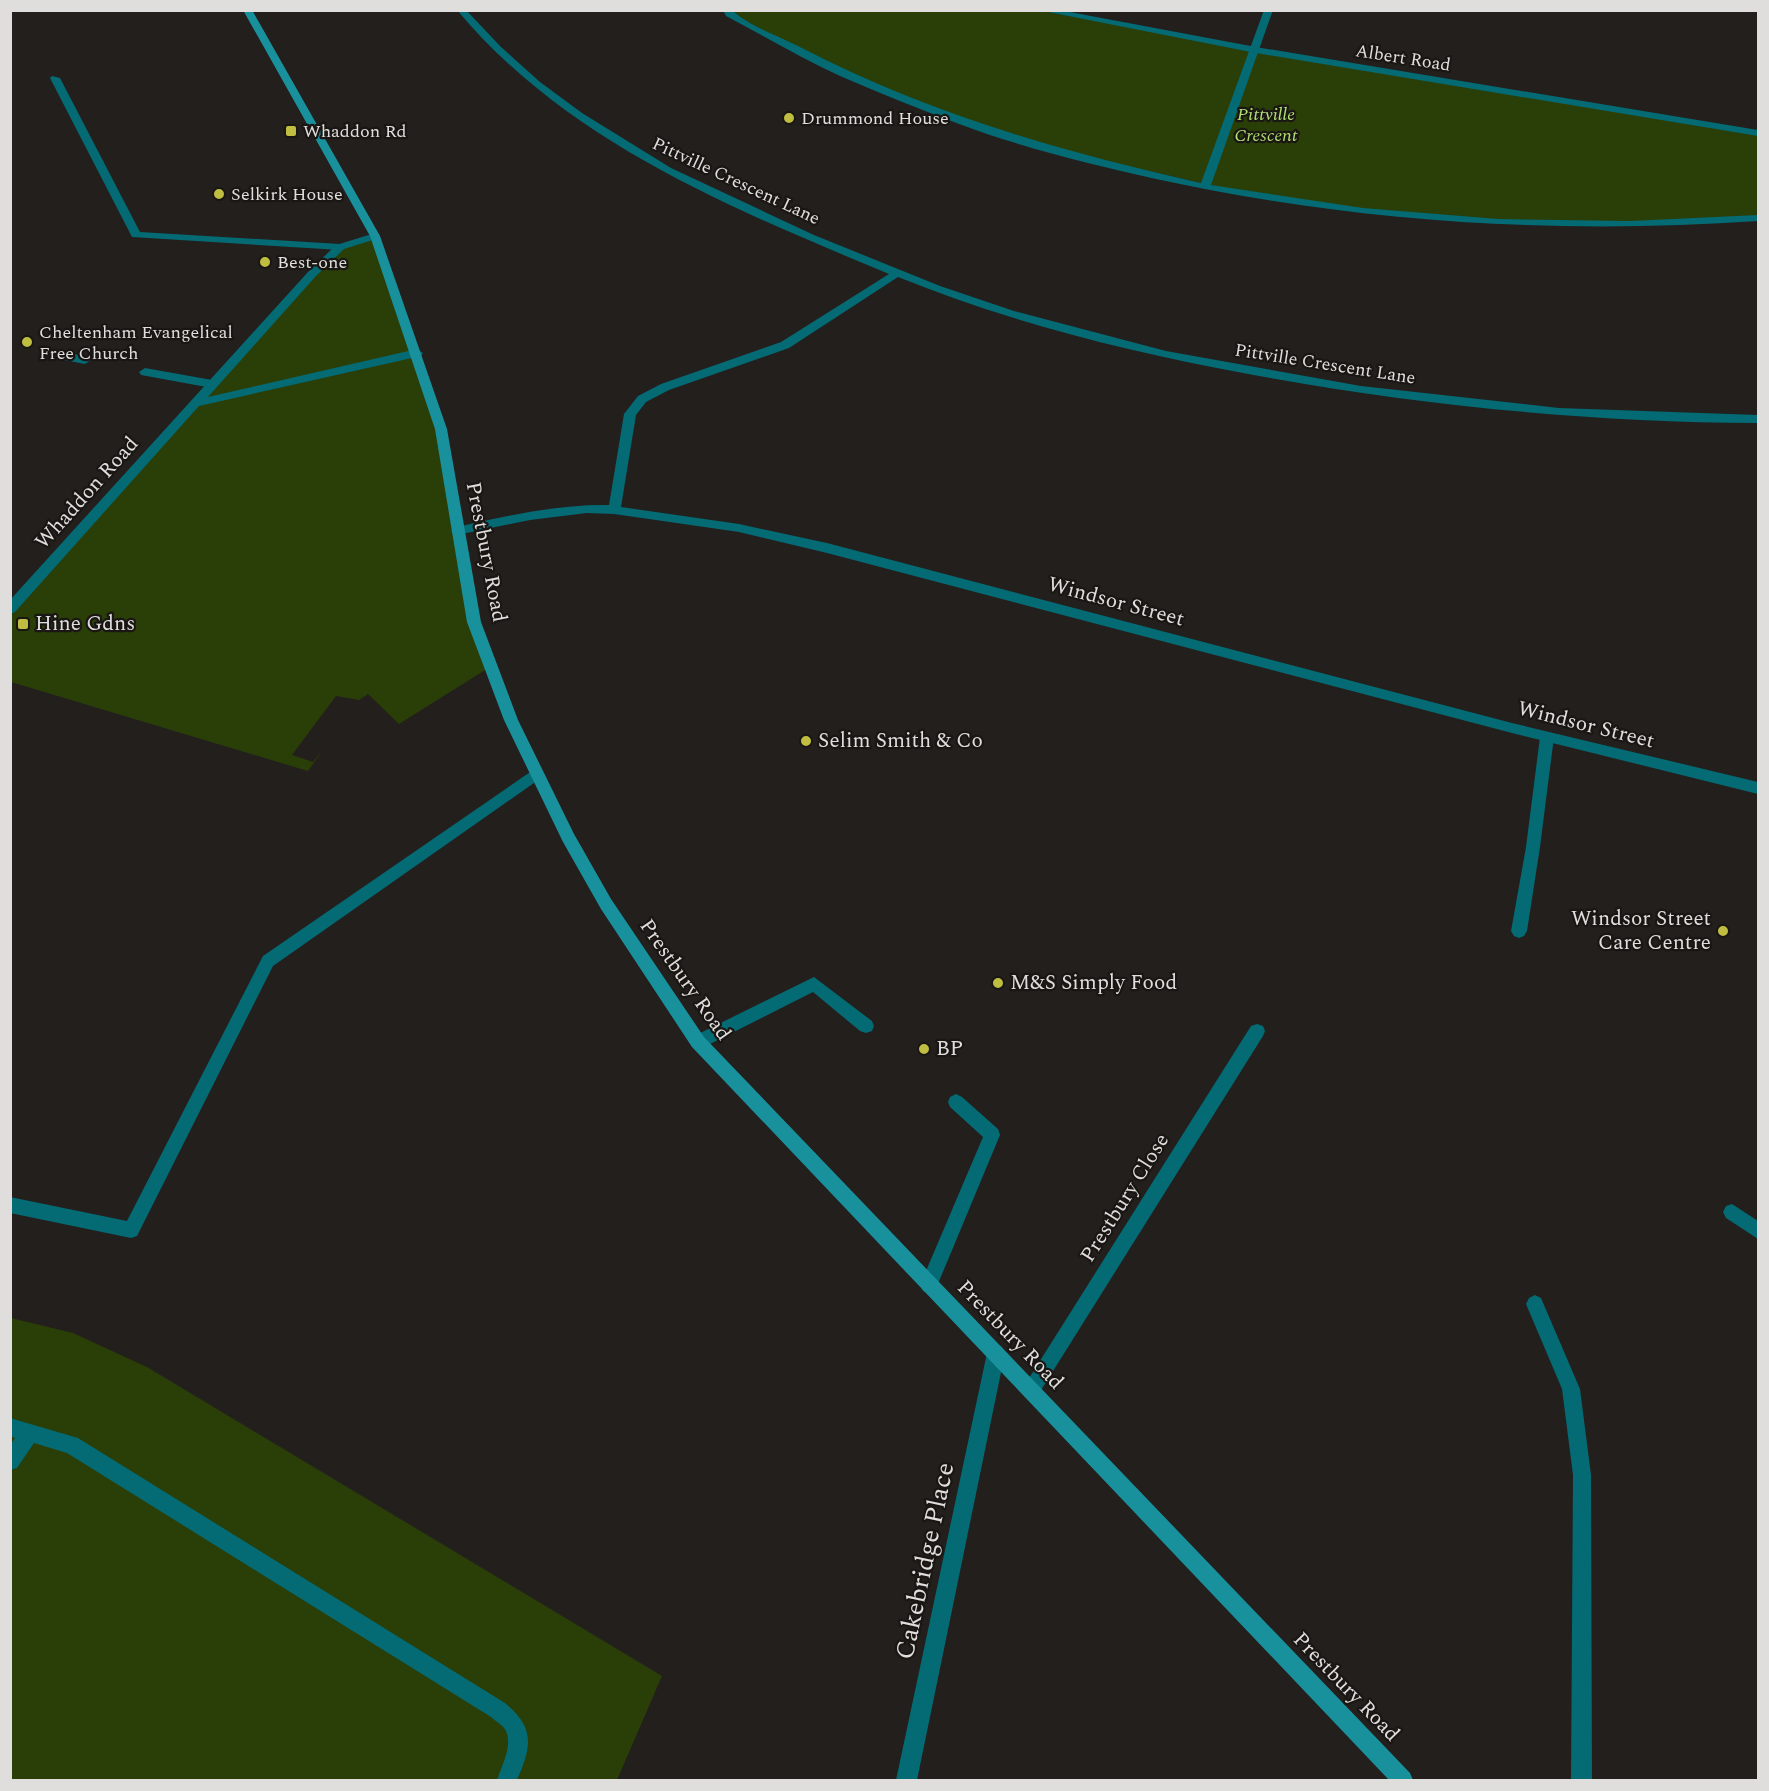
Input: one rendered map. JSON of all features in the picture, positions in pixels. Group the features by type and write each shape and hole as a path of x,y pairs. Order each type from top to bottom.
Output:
{"main road":[{"name":"Prestbury Road","path":"247,10 375,236 417,353 441,429 474,622 511,720 536,774 606,904 698,1042 929,1285 1032,1389 1403,1780"}],"street":[{"name":"Pittville Crescent Lane","path":"461,10 514,67 597,129 647,160 765,218 978,304 1077,333 1179,357 1370,392 1591,416 1758,419"},
{"path":"727,10 729,14 810,59 919,106 1036,146 1205,186 1371,211 1506,222 1627,224 1758,218"},
{"name":"Albert Road","path":"1042,10 1256,50 1758,133"},
{"path":"1205,186 1269,10"},
{"path":"55,78 136,235 340,247"},
{"name":"Whaddon Road","path":"10,609 312,274 340,247 375,236"},
{"path":"614,510 630,414 642,399 665,387 785,345 897,273"},
{"path":"193,404 417,353"},
{"path":"68,357 85,360"},
{"path":"145,372 212,384"},
{"name":"Windsor Street","path":"457,531 542,514 587,509 614,510 739,528 827,548 1547,737 1758,788"},
{"path":"1519,931 1533,847 1547,737"},
{"path":"10,1205 131,1230 268,961 536,774"},
{"path":"698,1042 814,984 866,1026"},
{"name":"Prestbury Close","path":"1032,1389 1257,1031"},
{"path":"929,1285 992,1135 956,1102"},
{"path":"1732,1212 1758,1231"},
{"path":"1535,1305 1570,1389 1582,1475 1582,1780"},
{"name":"Cakebridge Place","path":"906,1780 996,1353"},
{"path":"10,1426 71,1445 92,1457 152,1493 272,1572 498,1710 514,1724 518,1742 512,1770 507,1780"},
{"path":"10,1461 31,1432"}],"green space":[{"name":"Pittville Crescent","path":"727,11 1042,11 1256,50 1758,133 1758,218 1566,224 1371,211 1251,194 1037,146 820,64"},
{"path":"375,236 441,429 490,667 399,724 368,694 359,700 336,696 292,755 313,762 325,747 308,771 11,682 11,609 340,247"},
{"path":"11,1318 73,1333 147,1367 662,1676 617,1780 11,1780"}],"place":[{"name":"Drummond House","path":"789,118"},
{"name":"Whaddon Rd","path":"291,131"},
{"name":"Selkirk House","path":"219,194"},
{"name":"Best-one","path":"265,262"},
{"name":"Cheltenham Evangelical Free Church","path":"27,342"},
{"name":"Hine Gdns","path":"23,624"},
{"name":"Selim Smith & Co","path":"806,741"},
{"name":"Windsor Street Care Centre","path":"1723,931"},
{"name":"M&S Simply Food","path":"998,983"},
{"name":"BP","path":"924,1049"}]}
